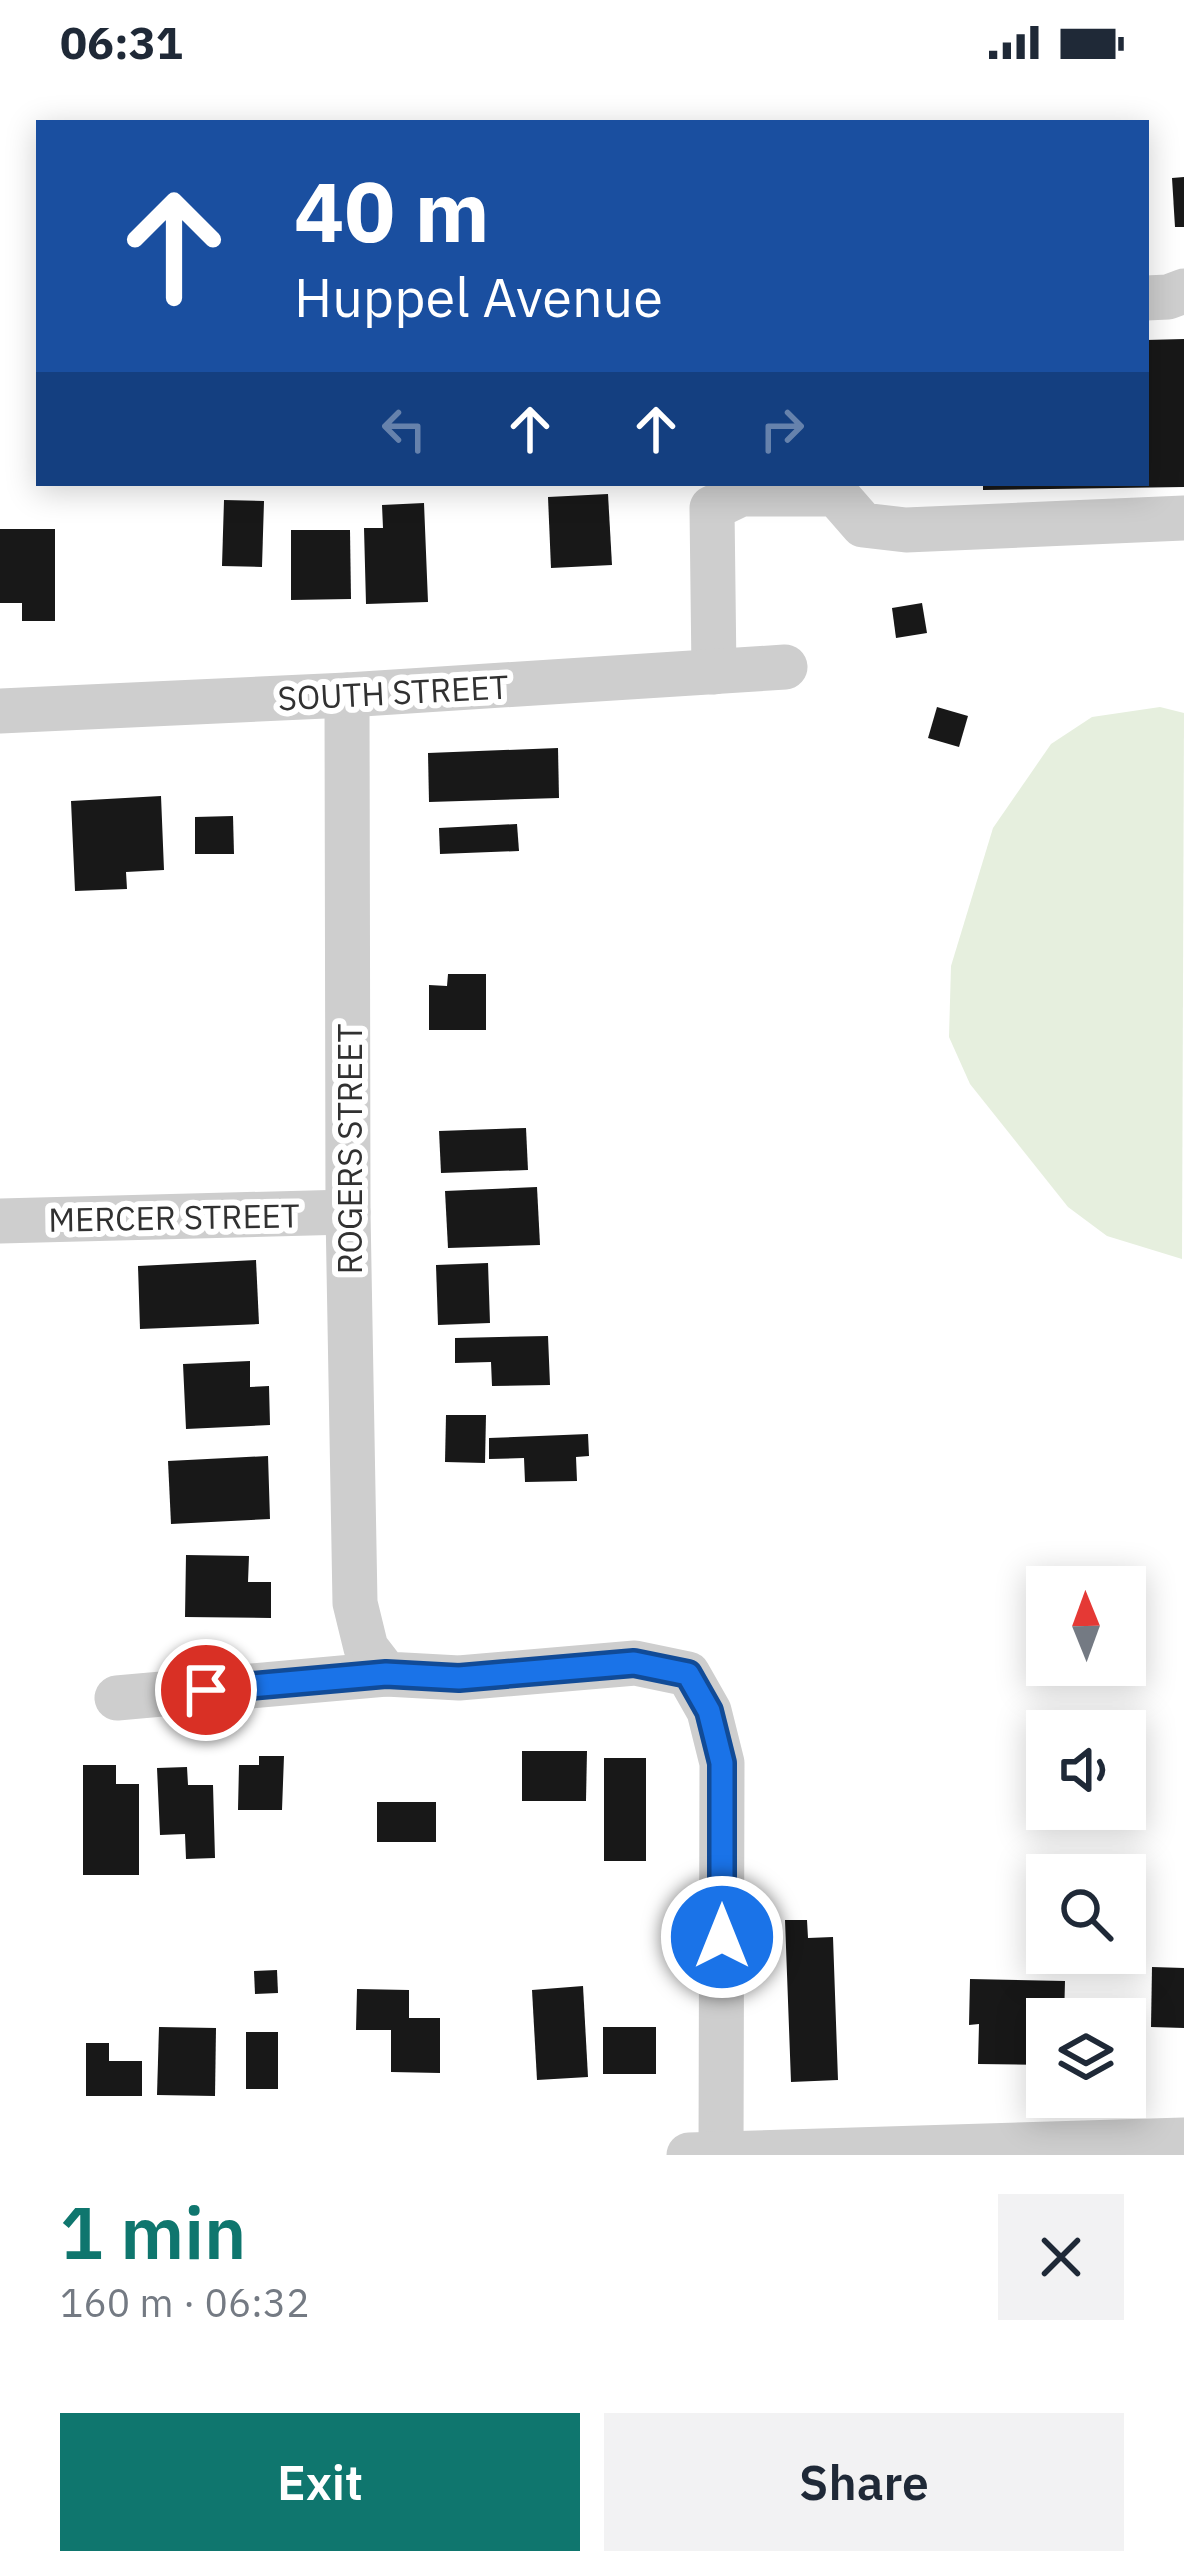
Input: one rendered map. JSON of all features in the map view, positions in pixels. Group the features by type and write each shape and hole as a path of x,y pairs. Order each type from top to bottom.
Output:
{"street":[{"path":"1149,298 1184,291"},
{"path":"713,672 712,508 741,494 836,494 863,524 906,530 1184,518"},
{"name":"SOUTH STREET","path":"0,710 347,695 785,667"},
{"name":"ROGERS STREET","path":"347,695 355,1603 365,1648 386,1674"},
{"name":"MERCER STREET","path":"0,1221 348,1212"},
{"path":"117,1698 386,1674 459,1678 634,1663 688,1674 709,1711 722,1763 710,2154 1184,2140"}],"green space":[{"path":"1160,707 1184,713 1182,1259 1107,1236 1068,1207 970,1084 949,1037 951,966 993,828 1051,744 1092,717"}],"building":[{"path":"1184,177 1184,227 1175,227 1172,178"},
{"path":"1184,339 1184,487 983,490 983,486 1149,486 1149,340"},
{"path":"608,494 612,565 551,568 548,497"},
{"path":"224,500 264,501 262,567 222,566"},
{"path":"424,503 428,602 366,604 364,528 383,528 382,505"},
{"path":"0,529 55,529 55,621 22,621 22,603 0,603"},
{"path":"291,530 350,530 351,599 291,600"},
{"path":"922,603 927,633 896,638 892,608"},
{"path":"937,707 968,716 959,747 928,738"},
{"path":"558,748 559,798 429,802 428,753"},
{"path":"161,796 164,870 126,872 127,889 75,891 71,801"},
{"path":"233,816 234,854 195,854 195,817"},
{"path":"517,824 519,851 440,854 439,828"},
{"path":"448,974 486,974 486,1030 429,1030 429,985 447,986"},
{"path":"526,1128 528,1170 441,1173 439,1131"},
{"path":"537,1187 540,1245 448,1248 445,1191"},
{"path":"256,1260 259,1324 140,1329 138,1266"},
{"path":"488,1263 490,1323 438,1325 436,1265"},
{"path":"548,1336 550,1385 492,1386 491,1362 455,1363 455,1338"},
{"path":"250,1361 250,1387 269,1386 270,1425 186,1429 183,1364"},
{"path":"446,1415 486,1415 485,1463 445,1462"},
{"path":"588,1434 589,1456 576,1457 577,1481 525,1482 524,1458 489,1459 489,1438"},
{"path":"268,1456 270,1519 171,1524 168,1461"},
{"path":"186,1555 249,1556 248,1582 271,1582 271,1618 185,1617"},
{"path":"522,1751 587,1751 586,1801 522,1801"},
{"path":"259,1756 284,1756 282,1810 238,1810 239,1765 259,1765"},
{"path":"604,1758 646,1758 646,1861 604,1861"},
{"path":"83,1765 116,1765 116,1784 139,1784 139,1875 83,1875"},
{"path":"187,1767 188,1785 213,1785 215,1858 186,1859 185,1834 160,1835 157,1768"},
{"path":"377,1802 436,1802 436,1842 377,1842"},
{"path":"785,1920 807,1920 808,1938 833,1937 838,2080 791,2082"},
{"path":"1152,1967 1184,1968 1184,2028 1151,2027"},
{"path":"277,1970 278,1993 255,1994 254,1971"},
{"path":"970,1979 1065,1981 1065,1998 1026,1998 1026,2065 978,2064 979,2024 969,2025"},
{"path":"583,1986 588,2077 537,2080 532,1990"},
{"path":"357,1989 409,1990 409,2018 440,2018 440,2073 391,2072 391,2030 356,2030"},
{"path":"159,2027 216,2028 215,2096 157,2095"},
{"path":"603,2027 656,2027 656,2074 603,2074"},
{"path":"246,2032 278,2032 278,2089 246,2089"},
{"path":"86,2043 109,2043 109,2061 142,2061 142,2096 86,2096"}],"route":[{"path":"206,1690 386,1674 459,1678 634,1663 688,1674 709,1711 722,1763 722,1937"}]}
